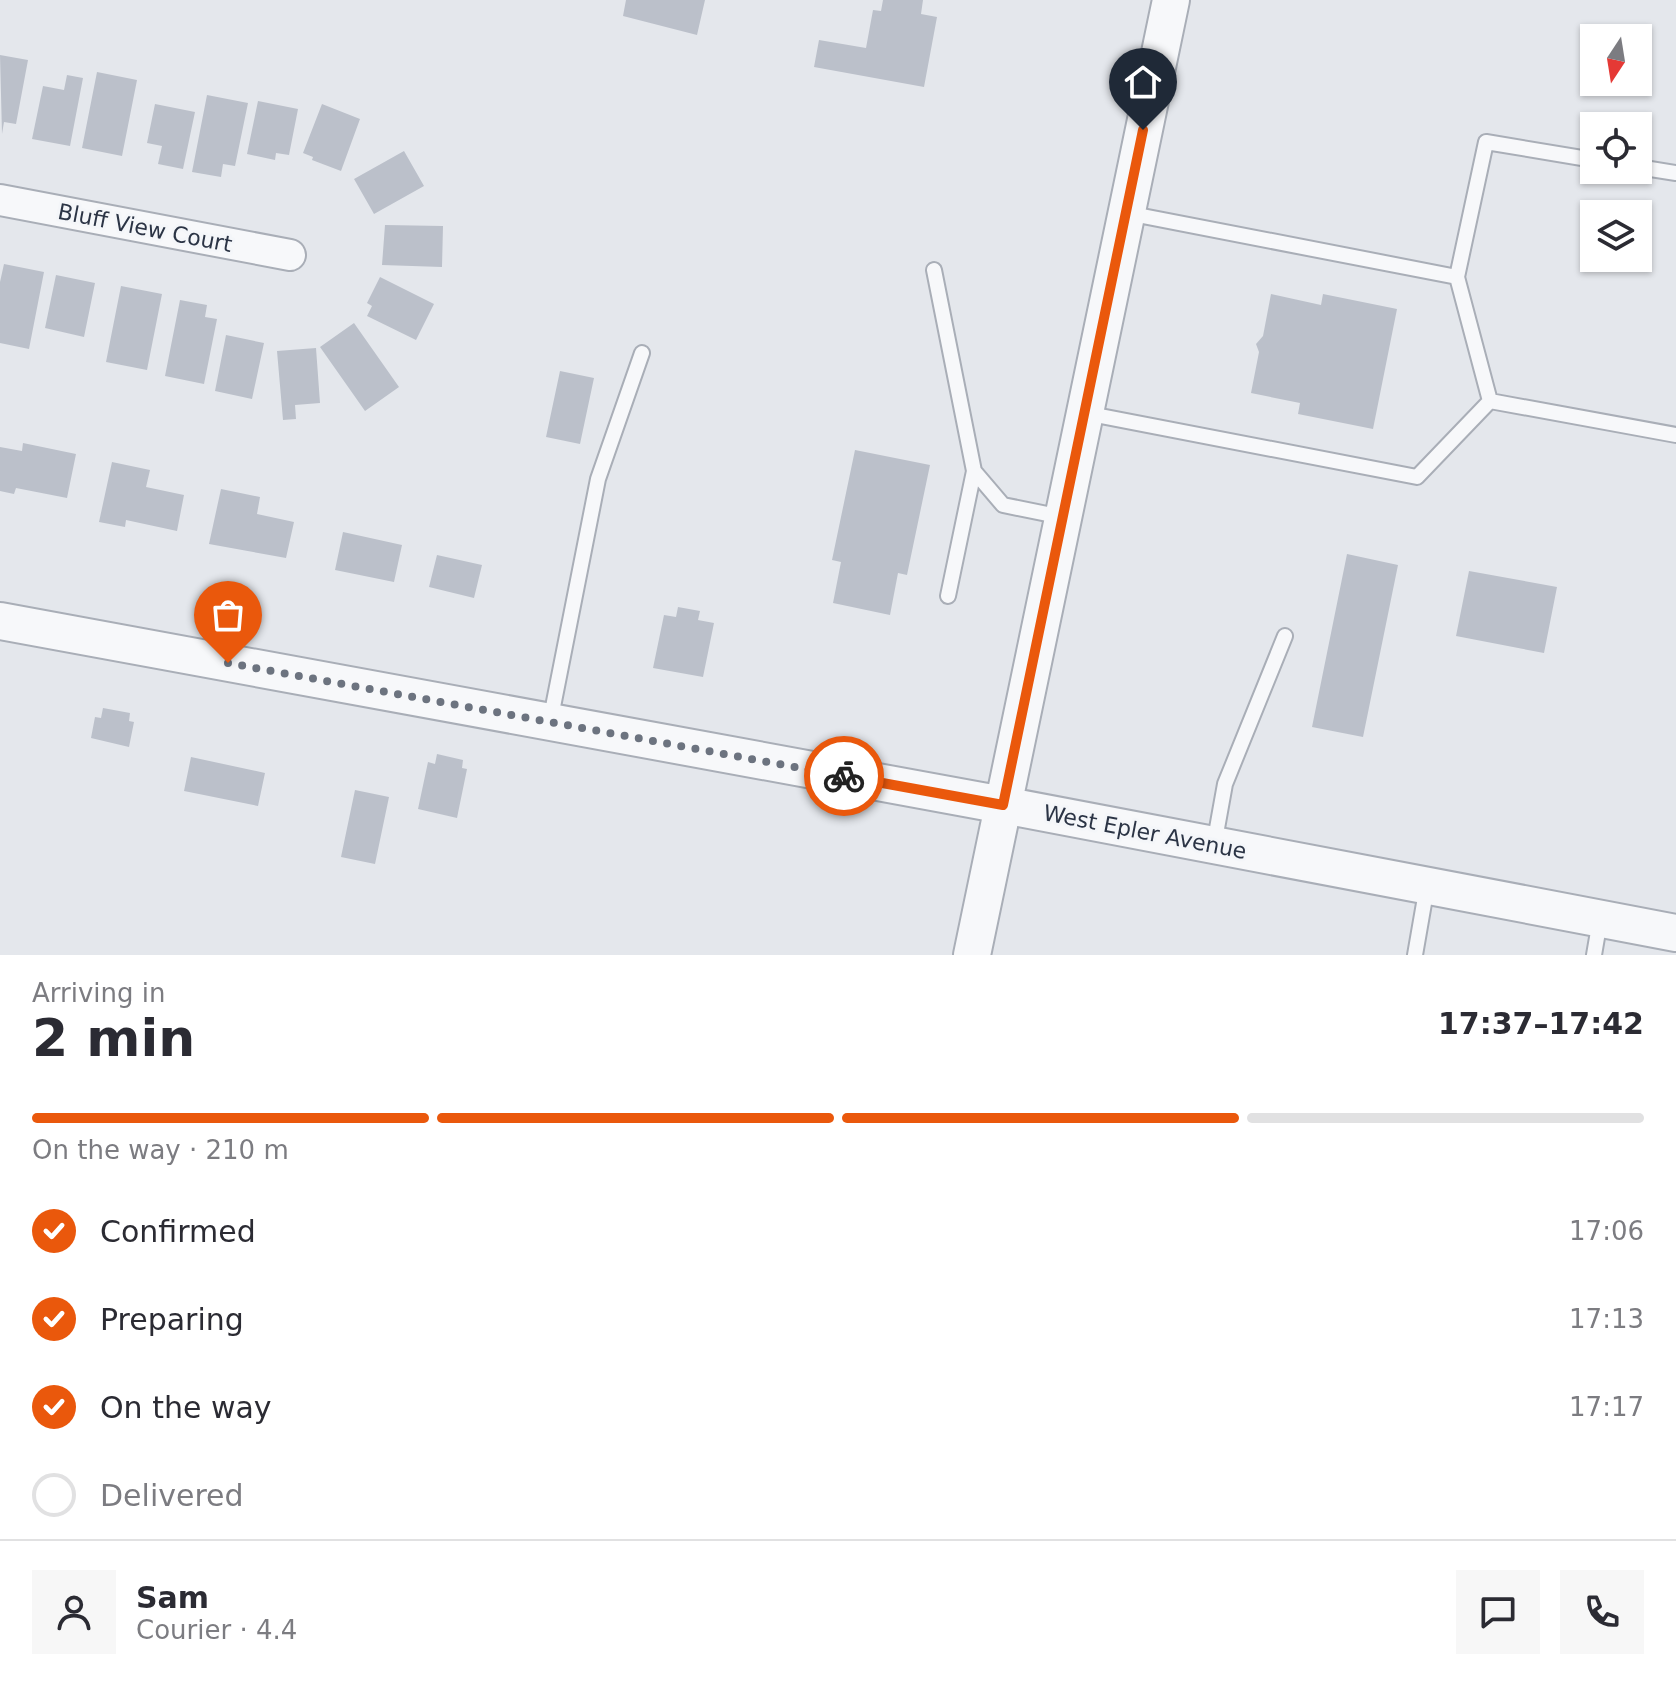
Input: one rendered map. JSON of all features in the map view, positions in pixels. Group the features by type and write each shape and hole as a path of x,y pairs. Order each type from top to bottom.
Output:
{"street":[{"path":"972,955 1171,0"},
{"name":"Bluff View Court","path":"0,200 290,255"},
{"name":"West Epler Avenue","path":"0,621 1003,805 1676,933"}],"lane":[{"path":"1490,401 1457,277 1486,142 1580,158"},
{"path":"1652,169 1676,173"},
{"path":"1126,213 1457,277"},
{"path":"934,270 974,471 948,596"},
{"path":"549,722 598,479 642,353"},
{"path":"1084,413 1417,477 1490,401"},
{"path":"1490,401 1676,435"},
{"path":"974,471 1003,505 1063,517"},
{"path":"1214,845 1225,784 1285,636"},
{"path":"1415,955 1427,886"},
{"path":"1594,955 1601,919"}],"building":[{"path":"626,0 705,0 697,35 623,16"},
{"path":"883,0 923,0 921,14 937,17 924,87 814,67 819,40 866,48 873,10 881,11"},
{"path":"0,55 28,60 16,124 4,122 2,134"},
{"path":"97,72 137,80 122,156 82,148"},
{"path":"67,75 83,78 70,146 32,139 43,86 64,90"},
{"path":"207,95 248,103 235,166 223,164 221,177 192,172"},
{"path":"258,101 298,109 289,155 276,153 275,160 247,154"},
{"path":"155,104 195,112 183,169 158,164 162,146 147,143"},
{"path":"322,104 360,119 341,171 312,160 313,157 303,153"},
{"path":"404,151 424,186 374,214 354,179"},
{"path":"385,225 443,226 442,267 382,265"},
{"path":"4,264 44,272 29,349 0,343 0,282"},
{"path":"56,275 95,283 84,337 45,328"},
{"path":"380,277 434,304 416,340 367,316 372,306 367,303"},
{"path":"121,286 162,294 147,370 106,362"},
{"path":"1271,294 1321,305 1323,294 1397,309 1373,429 1298,414 1300,403 1251,393 1259,352 1256,344 1263,336"},
{"path":"180,300 207,305 205,317 217,319 204,384 165,376"},
{"path":"354,323 399,387 365,411 320,347"},
{"path":"226,335 264,343 252,399 215,391"},
{"path":"316,348 320,403 295,405 296,419 283,420 277,351"},
{"path":"560,371 594,378 580,444 546,437"},
{"path":"23,443 76,454 67,498 16,488 14,494 0,491 0,447 22,451"},
{"path":"855,450 930,465 907,575 898,573 890,615 833,603 841,562 832,560"},
{"path":"112,462 150,470 146,487 184,495 177,531 126,520 125,527 99,522"},
{"path":"221,489 260,497 257,514 294,522 286,558 209,544"},
{"path":"343,532 402,545 394,582 335,570"},
{"path":"1347,554 1398,565 1363,737 1312,727"},
{"path":"437,555 482,565 474,598 429,587"},
{"path":"1469,571 1557,587 1544,653 1456,636"},
{"path":"678,607 700,611 698,620 714,623 703,677 653,668 664,615 676,617"},
{"path":"103,708 130,713 129,721 134,722 129,747 91,738 95,717 101,718"},
{"path":"437,754 463,760 462,768 467,769 457,818 418,809 428,762 435,764"},
{"path":"191,757 265,773 258,806 184,791"},
{"path":"355,790 389,797 375,864 341,857"}],"way so far":[{"path":"228,663 844,776"}],"route":[{"path":"844,776 1003,805 1143,130"}]}
